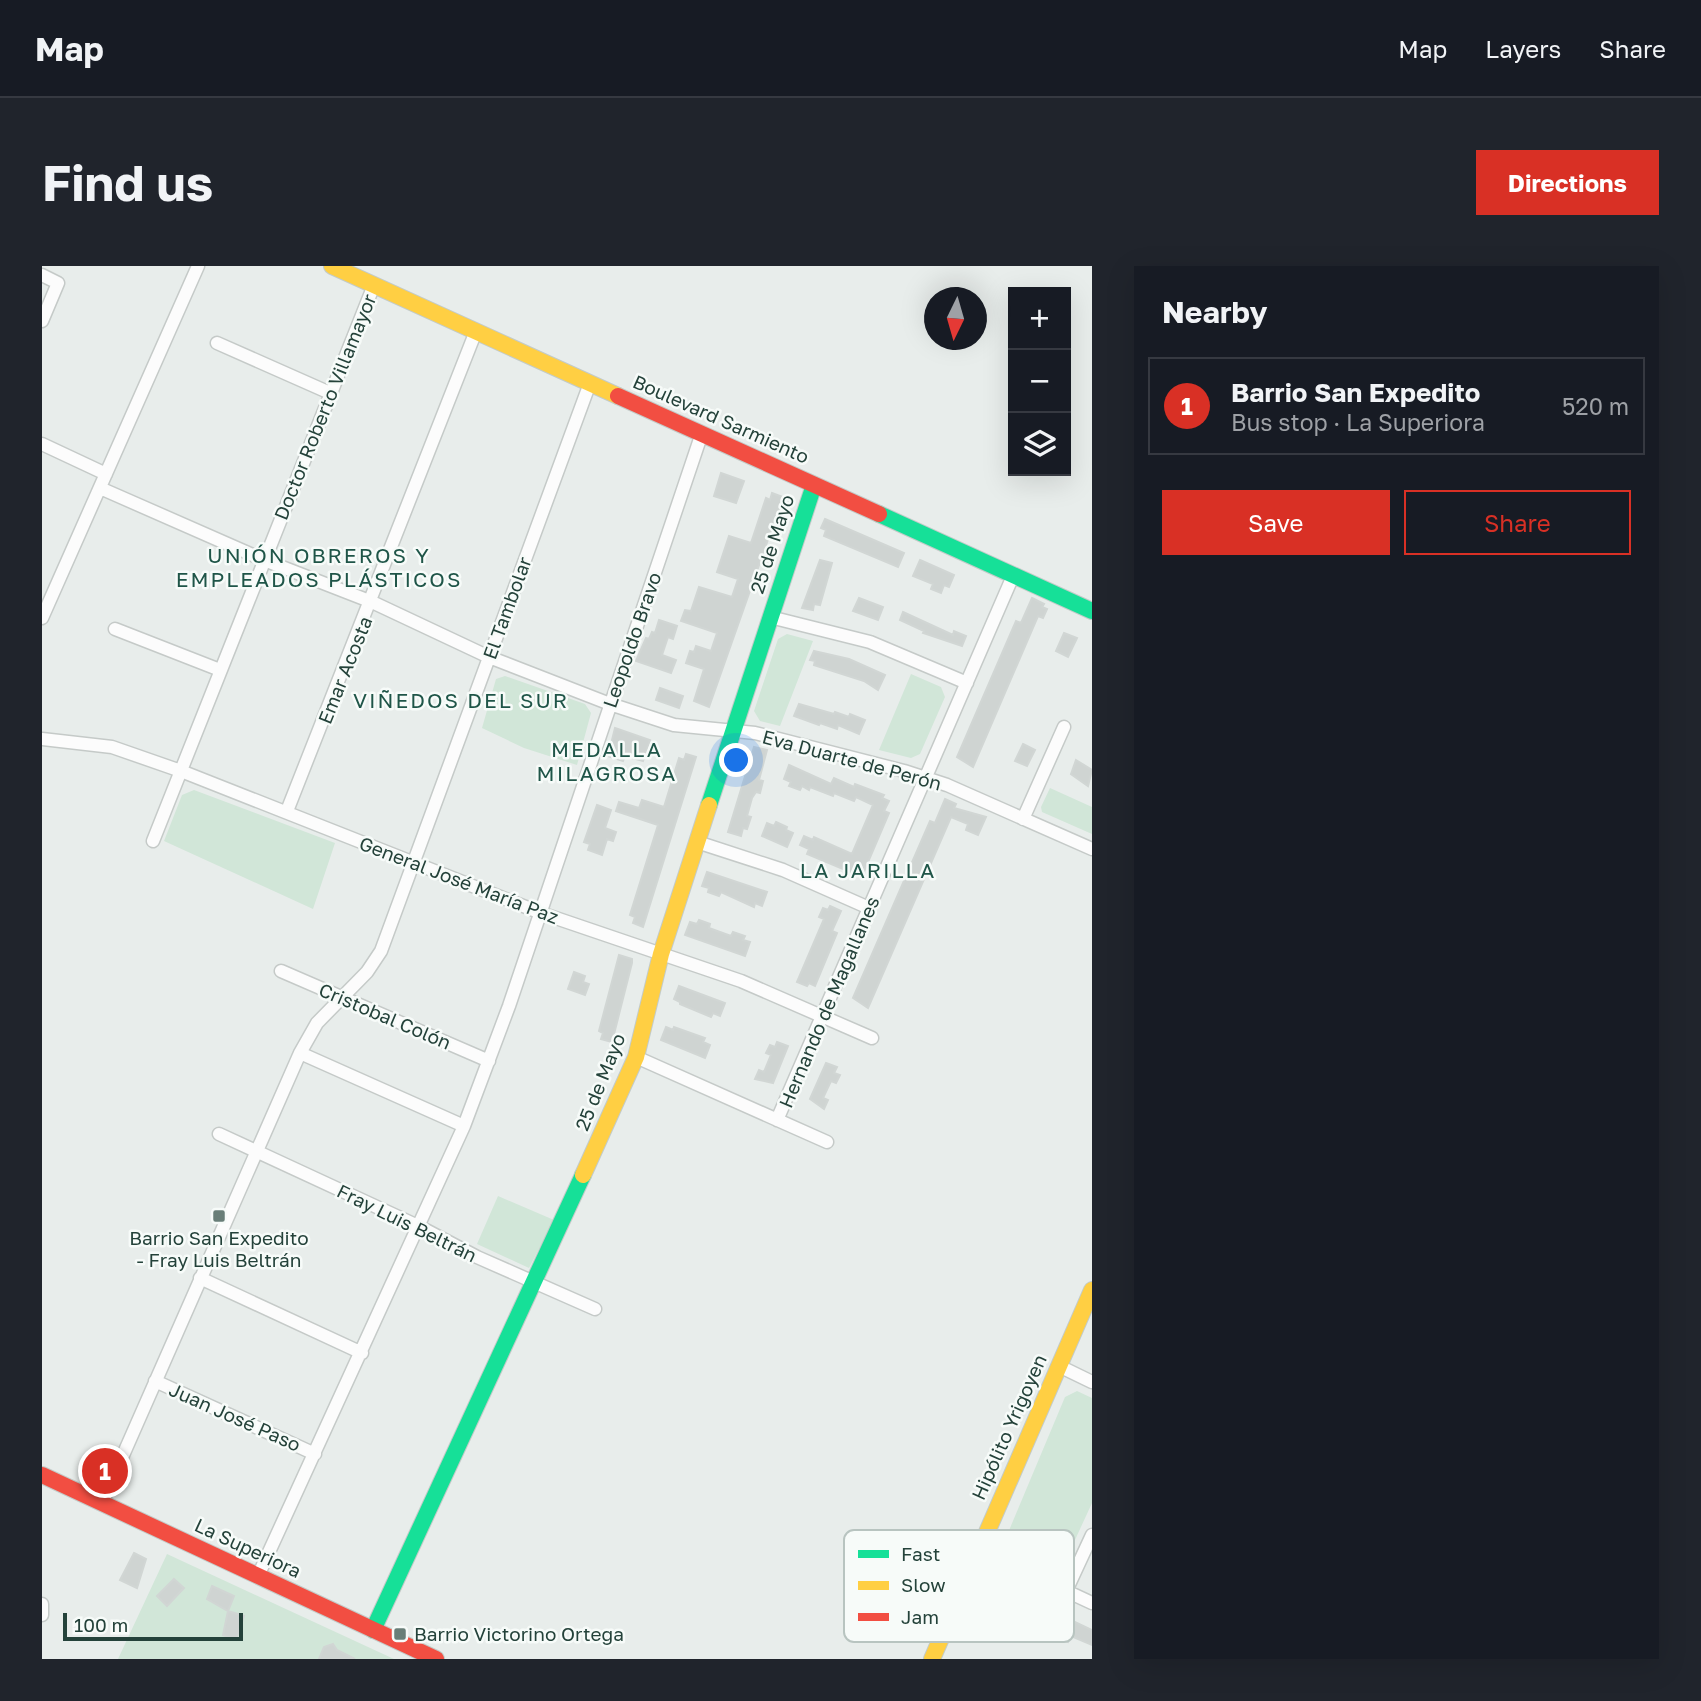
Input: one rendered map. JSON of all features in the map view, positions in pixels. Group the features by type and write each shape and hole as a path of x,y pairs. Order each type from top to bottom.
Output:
{"street":[{"path":"42,618 198,266"},
{"name":"Boulevard Sarmiento","path":"332,266 1092,611"},
{"path":"42,275 58,283 42,321"},
{"name":"Doctor Roberto Villamayor","path":"153,842 374,285"},
{"name":"Emar Acosta","path":"287,811 372,602 476,331"},
{"path":"216,343 330,393"},
{"name":"El Tambolar","path":"102,1503 300,1053 317,1023 367,972 381,951 590,383"},
{"name":"Leopoldo Bravo","path":"258,1576 464,1126 509,1006 702,433"},
{"path":"42,444 106,474"},
{"name":"25 de Mayo","path":"373,1630 536,1283 636,1057 661,954 814,485"},
{"name":"Eva Duarte de Perón","path":"100,488 264,560 372,602 489,657 610,704 674,725 755,733 926,778 1092,849"},
{"name":"Hernando de Magallanes","path":"778,1120 1013,576"},
{"path":"770,617 870,642 967,683"},
{"path":"115,629 220,670"},
{"path":"1023,819 1064,727"},
{"name":"General José María Paz","path":"42,739 112,747 181,771 287,811 413,864 541,912 741,981 872,1038"},
{"path":"696,842 782,870 869,908"},
{"name":"Cristobal Colón","path":"281,971 489,1061"},
{"path":"300,1053 464,1126"},
{"path":"636,1057 827,1142"},
{"name":"Fray Luis Beltrán","path":"219,1134 420,1227 477,1257 595,1309"},
{"path":"200,1278 362,1353"},
{"name":"Hipólito Yrigoyen","path":"987,1530 1092,1290"},
{"path":"1059,1366 1092,1382"},
{"name":"Juan José Paso","path":"155,1381 315,1454"},
{"name":"La Superiora","path":"42,1475 436,1659"},
{"path":"1074,1574 1092,1535"},
{"path":"1074,1595 1092,1603"},
{"name":"Hipólito Yrigoyen","path":"932,1659 939,1642"}],"green space":[{"path":"787,634 813,641 780,726 760,721 754,711 778,639"},
{"path":"911,674 941,687 945,697 920,754 911,758 879,750"},
{"path":"505,676 585,704 591,713 577,765 524,748 482,728 496,679"},
{"path":"1050,788 1092,807 1092,834 1042,812 1041,807"},
{"path":"194,790 335,843 313,909 164,841 182,795"},
{"path":"498,1196 554,1220 529,1268 477,1244"},
{"path":"1077,1391 1092,1398 1092,1503 1074,1542 1074,1530 1009,1530 1065,1397"},
{"path":"167,1554 394,1659 118,1659"}],"building":[{"path":"721,473 744,481 736,503 714,496"},
{"path":"772,493 783,497 709,707 694,701 704,669 686,663 690,651 694,652 696,646 711,651 717,633 681,621 685,610 691,611 699,587 732,597 738,579 717,572 729,536 751,543 766,498 770,500"},
{"path":"825,519 904,553 898,567 824,536 826,530 821,528"},
{"path":"820,560 832,563 820,605 814,604 813,610 802,608"},
{"path":"920,560 954,575 949,587 944,585 941,593 931,589 933,584 913,576"},
{"path":"859,598 883,607 878,620 853,611"},
{"path":"1032,598 1044,604 1042,607 1047,609 1043,618 1038,616 973,767 957,757 1016,621 1021,623"},
{"path":"903,612 953,635 954,631 966,636 962,646 923,633 924,631 900,620"},
{"path":"659,620 677,626 673,639 668,637 662,655 676,660 671,673 636,661 646,638 649,639 652,632 655,633"},
{"path":"1064,633 1077,638 1068,657 1056,651"},
{"path":"814,651 849,659 885,675 878,690 864,681 814,665 815,661 810,660"},
{"path":"660,688 683,696 679,708 656,700"},
{"path":"799,704 849,717 850,714 865,720 859,734 838,725 837,729 820,723 819,725 794,716"},
{"path":"615,728 650,740 643,761 625,756 623,761 608,756"},
{"path":"1023,744 1035,750 1027,766 1015,761"},
{"path":"754,747 767,750 759,780 763,781 760,793 756,792 752,798 747,816 751,817 741,836 728,832"},
{"path":"686,754 696,757 643,927 633,923 635,917 630,915 658,825 616,811 619,802 639,808 642,800 664,807 679,758 684,760"},
{"path":"1076,760 1092,770 1088,786 1071,774"},
{"path":"789,765 831,784 834,778 854,787 855,784 884,795 882,798 889,801 884,811 889,813 863,874 857,871 855,874 807,854 809,849 800,845 804,836 813,840 814,837 852,854 873,805 856,797 854,801 810,787 809,790 802,786 800,790 789,786 791,782 784,779"},
{"path":"945,799 956,804 954,808 986,817 978,835 966,830 968,824 951,817 868,1008 853,998 930,821 935,823"},
{"path":"597,805 611,810 605,828 616,832 613,841 607,839 602,855 588,850 590,844 584,842"},
{"path":"776,822 793,833 787,847 762,836 767,823 774,826"},
{"path":"707,872 767,892 762,906 755,903 754,907 721,892 719,896 708,892 709,888 702,886"},
{"path":"830,906 841,911 832,931 837,933 815,986 809,983 807,986 797,982 824,919 819,917 823,908 828,910"},
{"path":"699,920 710,924 709,928 731,936 733,932 745,936 743,940 750,942 745,956 685,935 690,922 697,924"},
{"path":"619,955 632,959 632,963 612,1042 601,1039 603,1033 599,1031"},
{"path":"574,972 585,976 583,982 589,984 585,995 568,989"},
{"path":"679,986 725,1003 720,1016 713,1013 711,1017 680,1004 674,999"},
{"path":"666,1027 673,1030 674,1027 705,1038 703,1042 710,1045 705,1058 661,1040"},
{"path":"777,1042 788,1046 773,1083 755,1079 759,1070 764,1072 771,1055 766,1053 770,1045 775,1047"},
{"path":"826,1063 837,1067 834,1073 840,1075 836,1083 831,1081 823,1098 828,1100 824,1109 810,1099"},
{"path":"134,1553 146,1559 137,1588 120,1580"},
{"path":"174,1579 184,1588 167,1606 157,1596"},
{"path":"212,1586 234,1596 228,1611 207,1599"},
{"path":"228,1611 244,1616 236,1640 223,1635"},
{"path":"1074,1621 1092,1630 1092,1645 1074,1637"},
{"path":"333,1644 337,1650 355,1659 319,1659 324,1647"}],"traffic: fast":[{"path":"709,805 814,485"},
{"path":"879,514 1092,611"},
{"path":"373,1630 583,1175"}],"traffic: slow":[{"path":"332,266 618,396"},
{"path":"583,1175 636,1057 661,954 709,805"},
{"path":"988,1530 1092,1290"},
{"path":"932,1659 939,1642"}],"traffic: jam":[{"path":"618,396 879,514"},
{"path":"42,1475 436,1659"}],"place":[{"name":"Barrio San Expedito - Fray Luis Beltrán","path":"219,1216"},
{"name":"Barrio San Expedito","path":"105,1471"},
{"name":"Barrio Victorino Ortega","path":"400,1634"}],"district":[{"name":"UNIÓN OBREROS Y EMPLEADOS PLÁSTICOS","path":"319,568"},
{"name":"VIÑEDOS DEL SUR","path":"461,701"},
{"name":"MEDALLA MILAGROSA","path":"607,762"},
{"name":"LA JARILLA","path":"868,871"}]}
